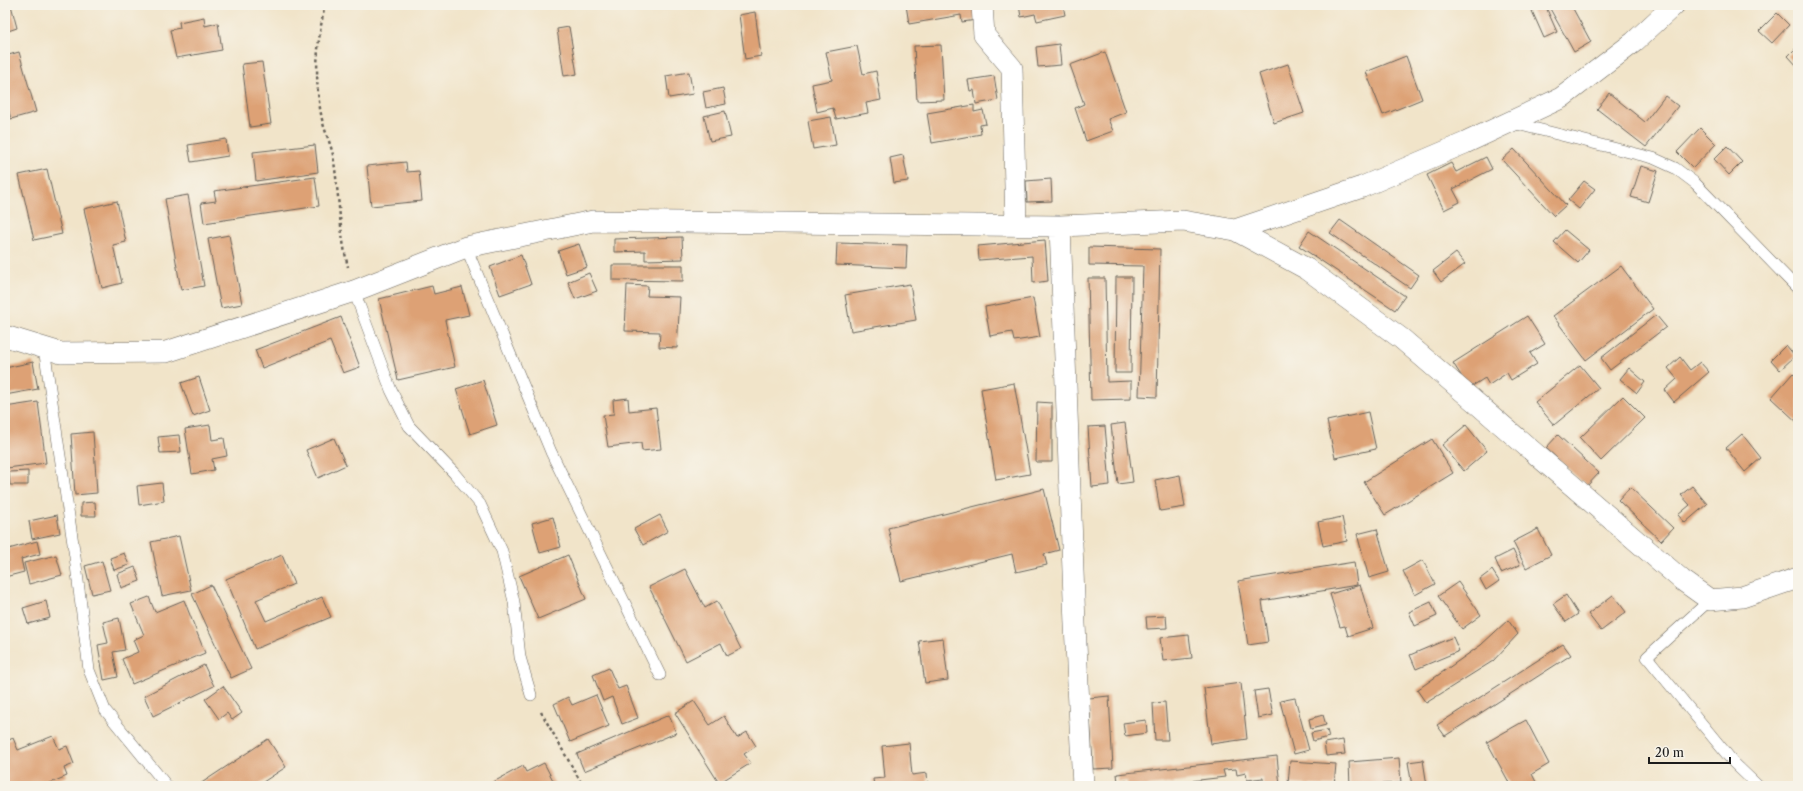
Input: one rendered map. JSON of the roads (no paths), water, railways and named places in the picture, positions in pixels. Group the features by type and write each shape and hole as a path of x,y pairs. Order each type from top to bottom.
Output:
{"street":[{"path":"982,5 984,34 1012,68 1016,226"},
{"path":"1236,230 1362,187 1465,143 1561,98 1634,42 1674,5"},
{"path":"5,336 61,353 166,352 354,291 466,248 593,221 1060,226 1183,220 1236,230 1307,269 1402,339 1682,580 1710,600 1742,597 1798,578"},
{"path":"1060,226 1083,786"}],"lane":[{"path":"1509,122 1653,158 1675,168 1695,183 1798,289"},
{"path":"466,248 551,452 660,675"},
{"path":"354,291 391,390 409,426 454,473 480,504 502,551 514,602 520,657 531,695"},
{"path":"44,348 75,557 89,670 105,710 167,786"},
{"path":"1710,600 1647,657 1734,763 1758,786"}]}
